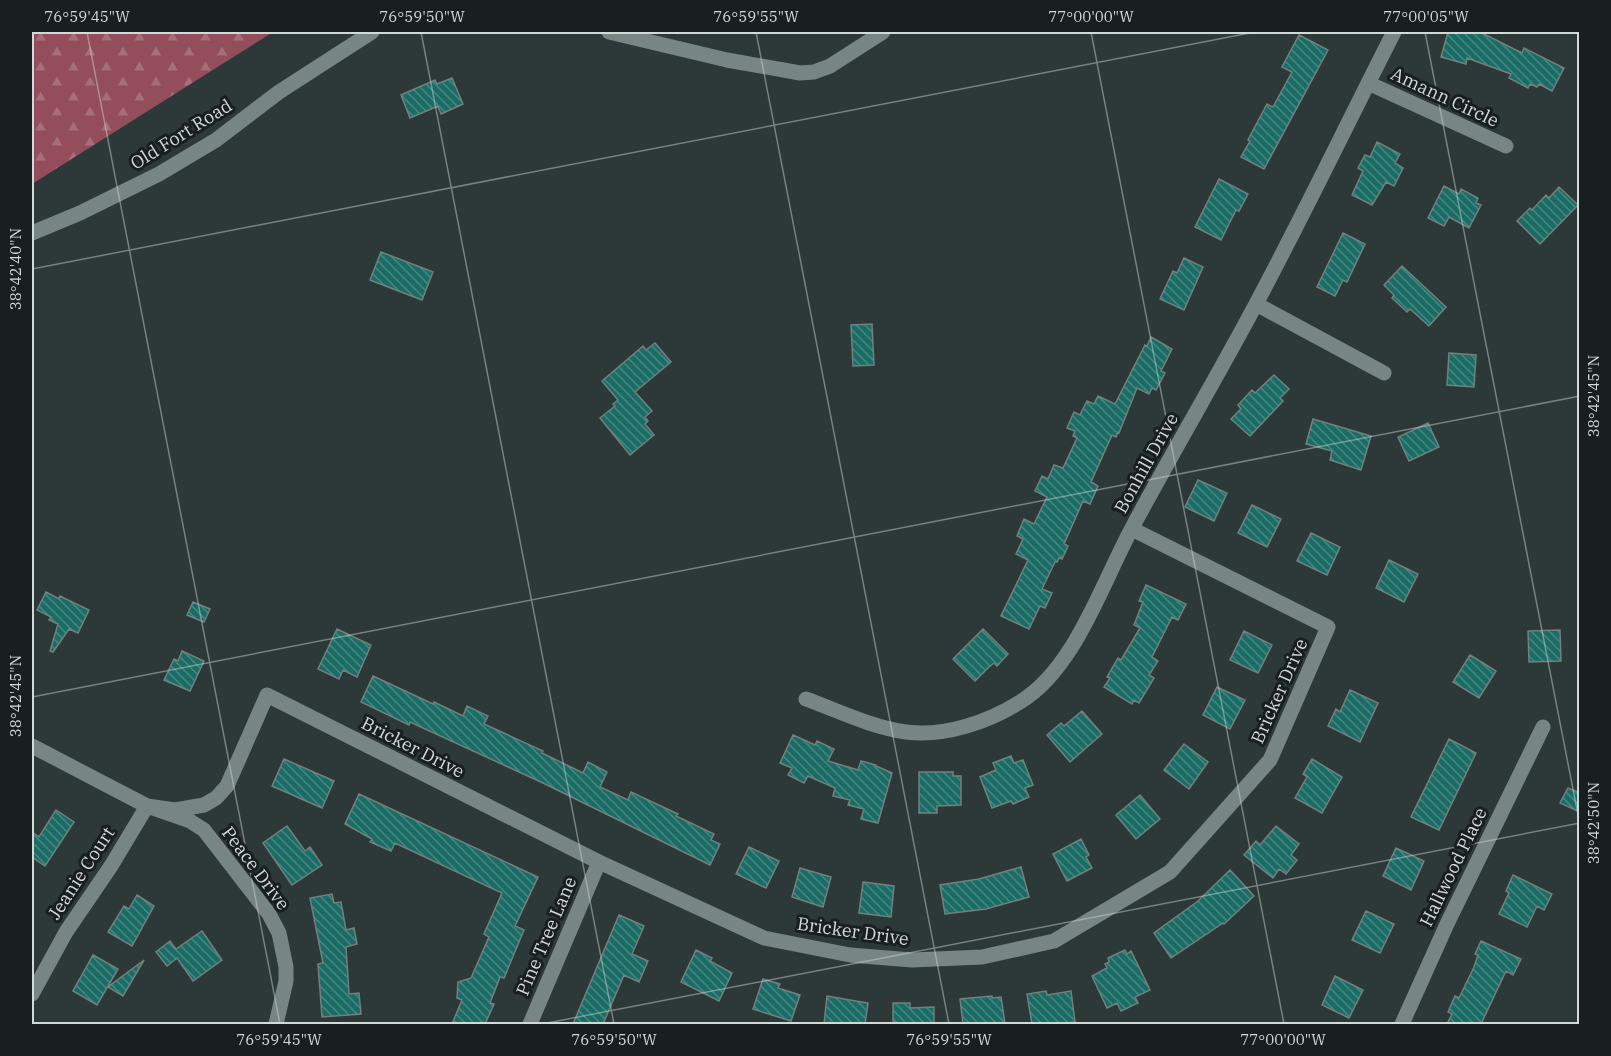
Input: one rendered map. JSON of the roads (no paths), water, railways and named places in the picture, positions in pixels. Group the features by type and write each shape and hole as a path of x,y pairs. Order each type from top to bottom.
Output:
{"street":[{"name":"Old Fort Road","path":"32,233 80,213 159,174 216,140 279,92 372,32"},
{"path":"609,32 727,60 800,73 814,72 830,66 883,32"},
{"name":"Bonhill Drive","path":"806,699 875,725 908,732 940,732 968,726 996,716 1023,701 1046,682 1068,656 1132,529 1256,304 1394,32"},
{"name":"Amann Circle","path":"1368,83 1506,146"},
{"path":"1256,304 1384,373"},
{"name":"Bricker Drive","path":"147,806 175,810 190,808 204,805 222,793 267,695 598,862 764,938 850,955 912,960 982,957 1054,940 1170,872 1270,760 1328,627 1132,529"},
{"name":"Hallwood Place","path":"1402,1024 1447,924 1543,727"},
{"path":"32,746 147,806"},
{"name":"Jeanie Court","path":"32,994 66,932 111,866 147,806"},
{"name":"Peace Drive","path":"147,806 190,821 204,830 269,914 279,933 286,967 286,981 276,1024"},
{"name":"Pine Tree Lane","path":"530,1024 598,862"}]}
